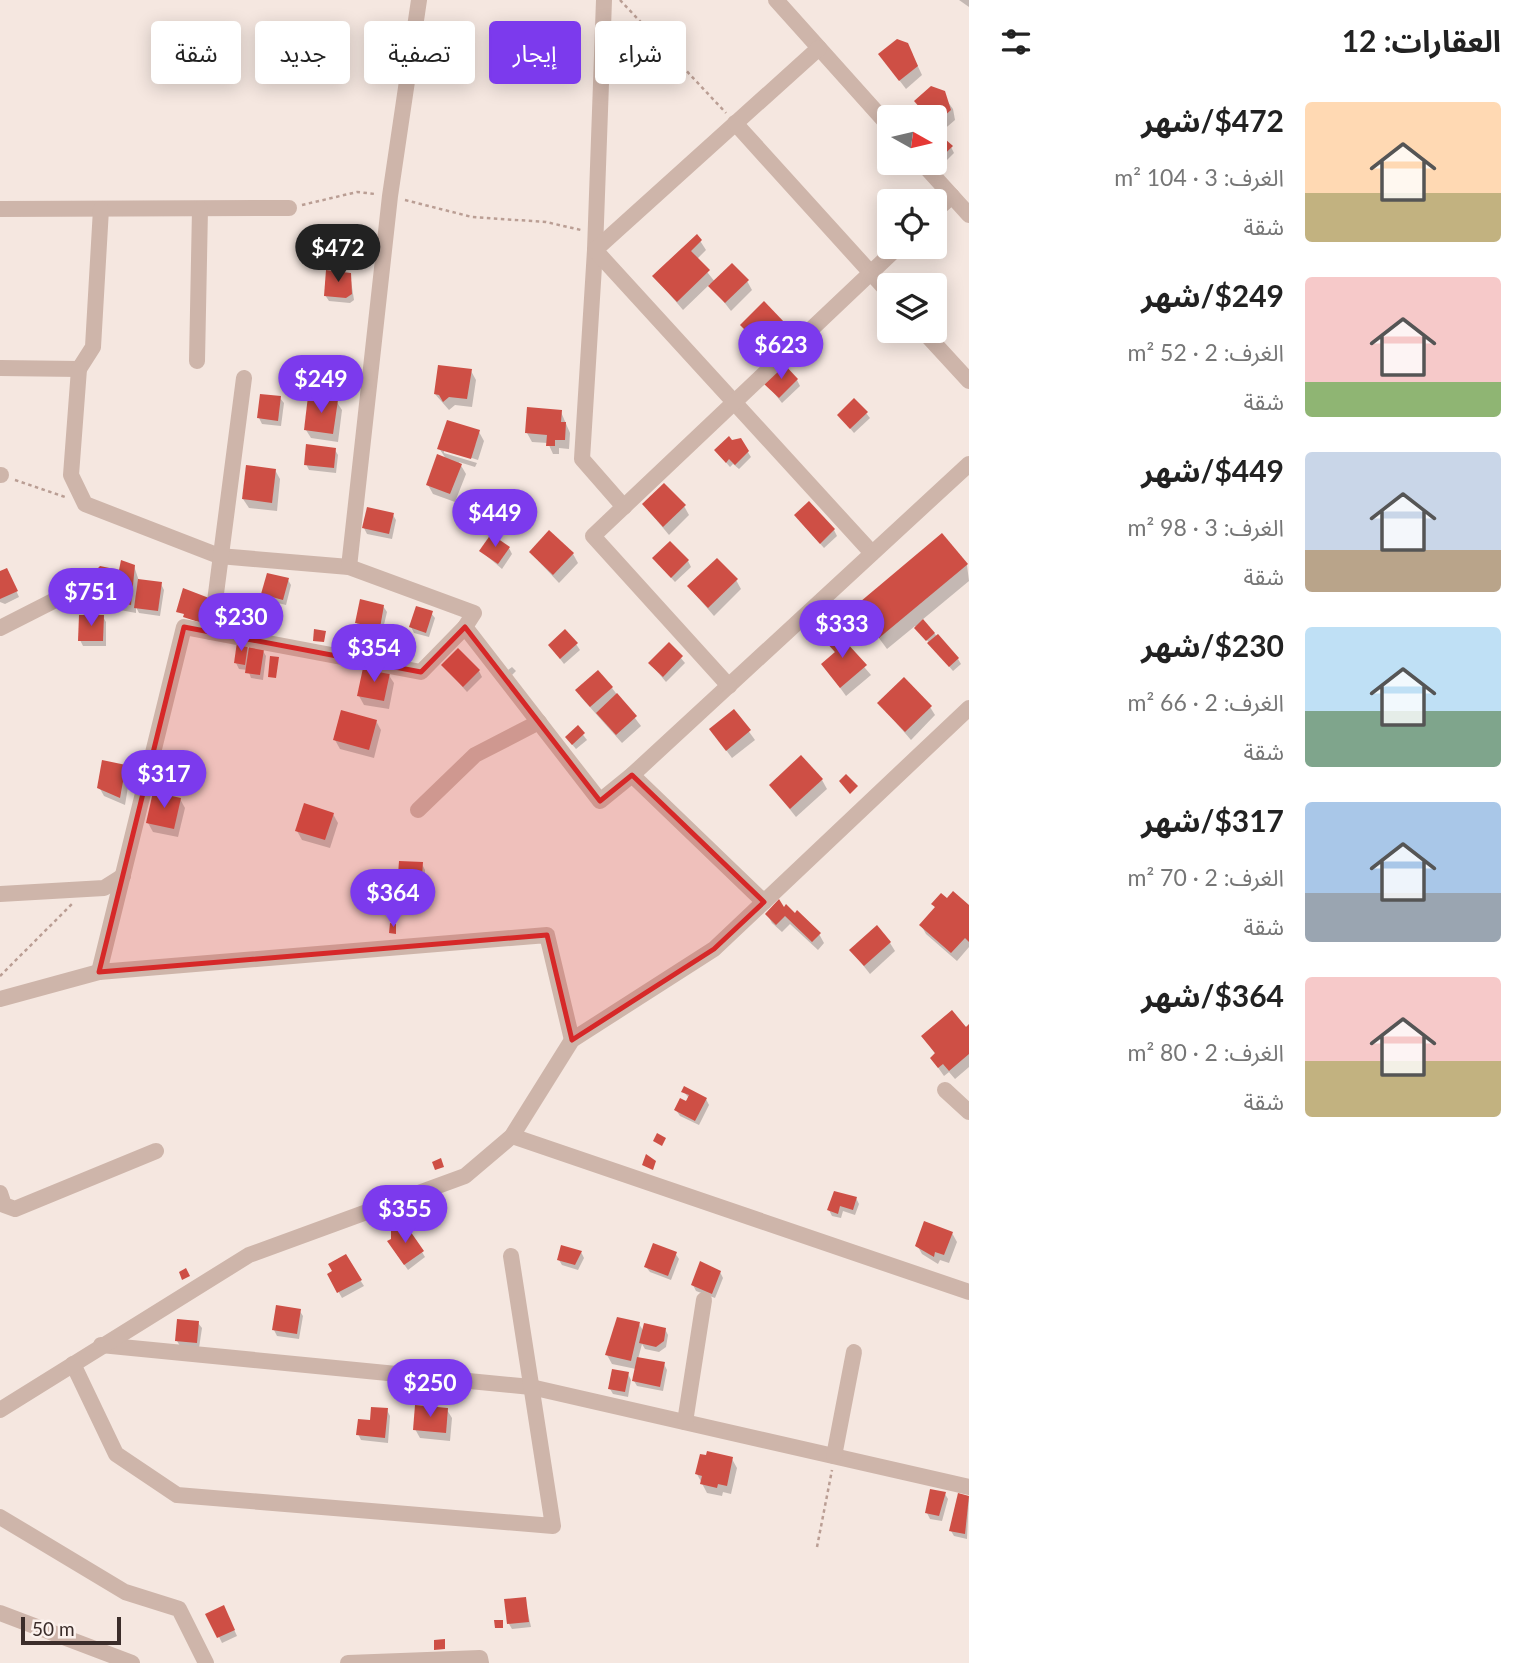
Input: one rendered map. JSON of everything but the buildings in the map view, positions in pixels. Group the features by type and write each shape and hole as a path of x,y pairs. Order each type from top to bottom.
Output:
{"street":[{"path":"349,568 390,196 419,0"},
{"path":"604,0 595,250 583,459 624,507"},
{"path":"776,0 877,113"},
{"path":"595,250 819,48"},
{"path":"736,123 877,279"},
{"path":"933,175 969,215"},
{"path":"947,200 952,196"},
{"path":"0,209 289,208"},
{"path":"99,972 184,627 421,672 465,627 474,613 349,568 219,556 85,504 71,475 79,369 93,347 101,209"},
{"path":"197,361 200,209"},
{"path":"595,250 872,553"},
{"path":"729,685 593,536 885,259"},
{"path":"934,343 969,381"},
{"path":"0,368 79,369"},
{"path":"211,632 244,378"},
{"path":"465,627 600,800 632,775 969,464"},
{"path":"0,628 63,596"},
{"path":"0,1410 249,1255 465,1176 512,1136 572,1040 714,949 969,708"},
{"path":"418,810 475,755 539,722"},
{"path":"632,775 764,902"},
{"path":"0,894 104,888 122,876"},
{"path":"0,999 99,972 547,935 572,1040"},
{"path":"945,1090 969,1112"},
{"path":"512,1136 969,1292"},
{"path":"0,1193 4,1205 15,1209 156,1151"},
{"path":"73,1364 116,1454 177,1495 553,1526 511,1256"},
{"path":"685,1422 704,1300"},
{"path":"101,1345 531,1387 969,1486"},
{"path":"835,1456 854,1352"},
{"path":"0,1517 125,1592 179,1609 206,1663"},
{"path":"0,1613 132,1663"},
{"path":"348,1663 480,1658 481,1663"}],"path":[{"path":"620,0 736,123"},
{"path":"289,208 357,192 390,196 472,217 546,222 595,233"},
{"path":"1,475 85,504"},
{"path":"0,976 88,889"},
{"path":"817,1547 835,1456"}],"highlighted area":[{"path":"184,627 421,672 465,627 600,801 632,775 764,902 714,949 572,1040 547,935 99,972"}]}
